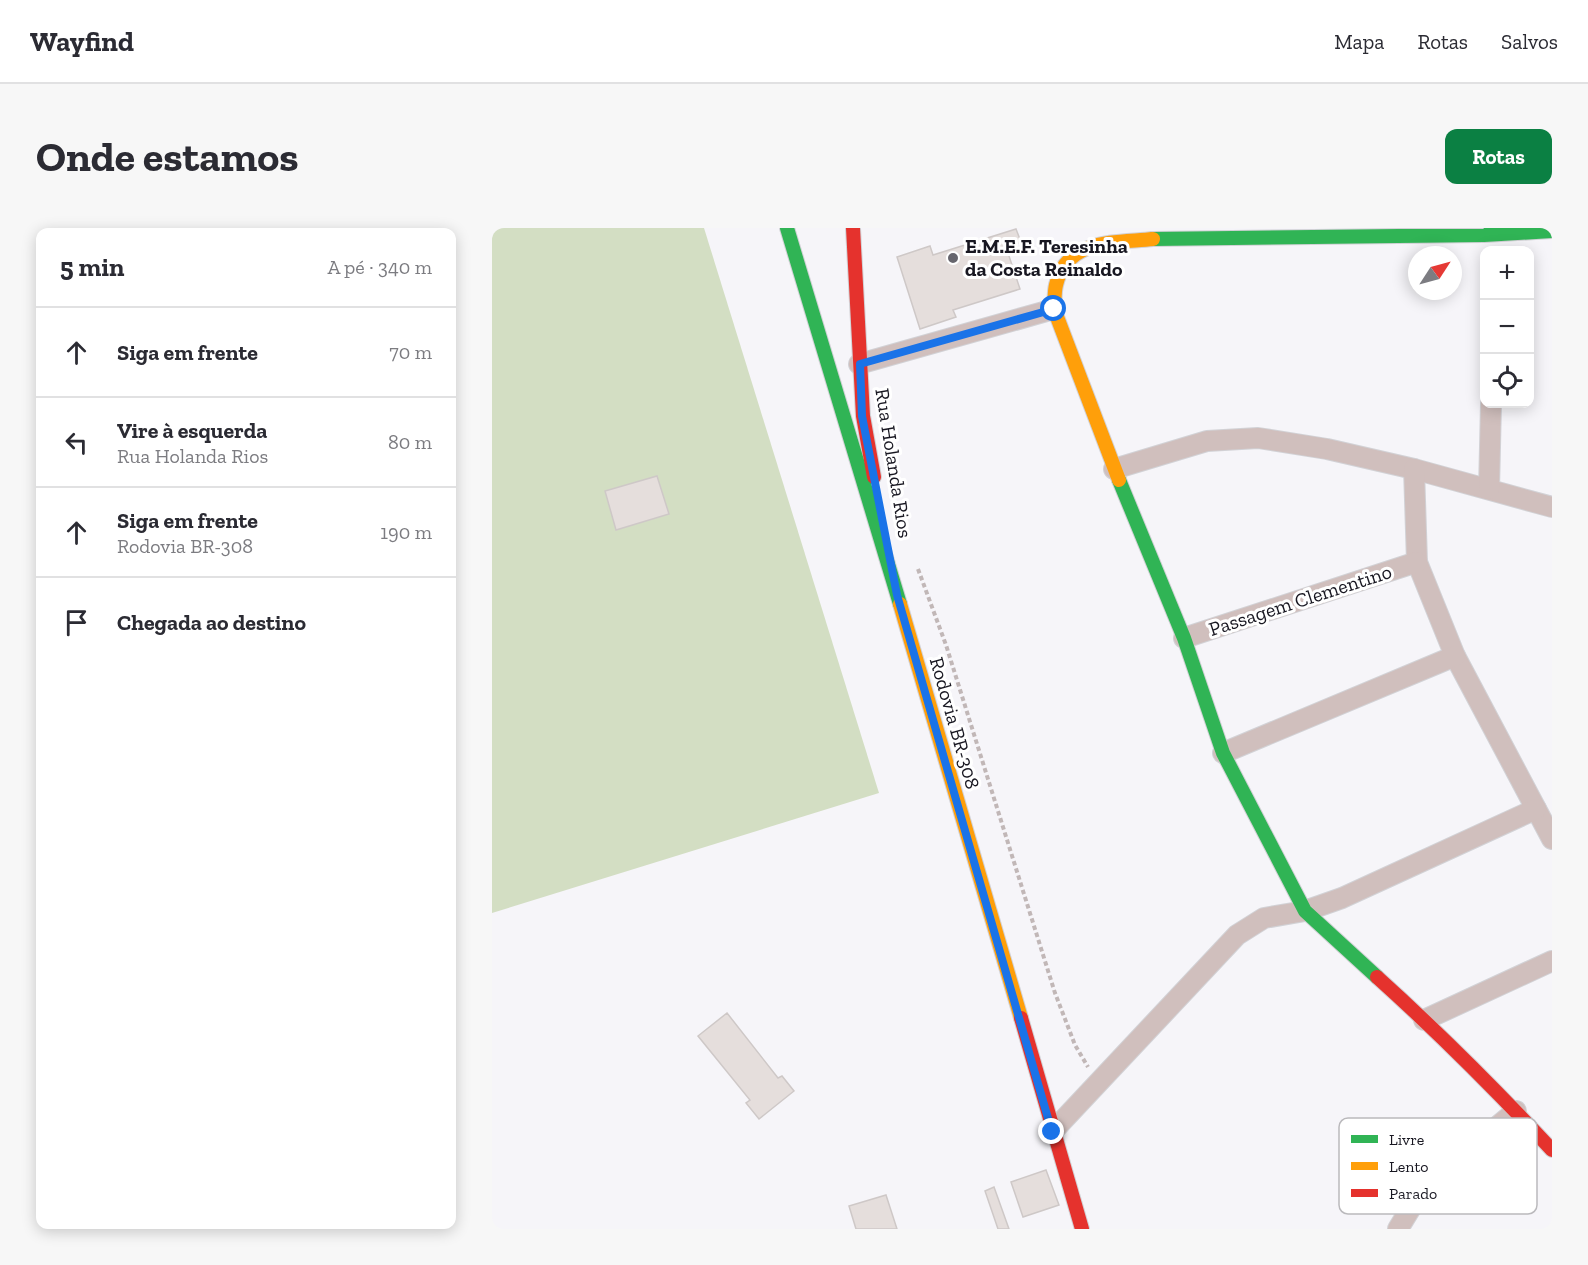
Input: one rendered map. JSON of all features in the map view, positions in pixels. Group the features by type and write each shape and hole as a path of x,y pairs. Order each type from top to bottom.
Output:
{"street":[{"name":"Rodovia BR-308","path":"788,228 1082,1229"},
{"name":"Rua Holanda Rios","path":"854,228 862,416 897,595"},
{"path":"1522,1118 1424,1020 1305,911 1223,753 1184,638 1114,469 1054,309 1056,285 1064,266 1074,254 1092,245 1168,238 1388,232 1485,243 1552,231"},
{"path":"860,364 1054,309"},
{"path":"1489,489 1491,408"},
{"path":"1114,469 1206,441 1258,438 1327,449 1414,469 1552,507"},
{"path":"1414,469 1417,562 1455,656 1552,838"},
{"name":"Passagem Clementino","path":"1184,638 1417,562"},
{"path":"1223,753 1455,656"},
{"path":"1052,1132 1237,934 1264,918 1305,911 1342,898 1536,809"},
{"path":"1424,1020 1552,961"},
{"path":"1508,1118 1516,1111"},
{"path":"1537,1134 1552,1150"},
{"path":"1398,1229 1407,1214"}],"path":[{"path":"918,569 949,656 1055,993 1075,1046 1097,1084"}],"green space":[{"path":"492,228 704,228 879,793 492,913"}],"building":[{"path":"1016,229 1021,242 1006,247 1020,289 953,310 956,317 920,329 897,257 930,246 933,255"},
{"path":"657,476 669,514 616,530 605,491"},
{"path":"727,1013 778,1078 782,1076 794,1091 759,1119 746,1103 750,1100 698,1036"},
{"path":"1046,1170 1059,1205 1023,1217 1011,1182"},
{"path":"994,1187 1009,1229 998,1229 985,1191"},
{"path":"886,1195 897,1229 856,1229 849,1206"}],"traffic: fast":[{"path":"787,228 900,604"},
{"path":"1153,239 1484,235 1552,231"},
{"path":"1119,480 1184,638 1223,753 1305,911 1377,977"}],"traffic: slow":[{"path":"1119,480 1054,309 1055,288 1062,270 1070,259 1082,251 1109,243 1153,239"},
{"path":"900,604 1021,1018"}],"traffic: jam":[{"path":"853,228 863,416 874,477"},
{"path":"1377,977 1522,1118"},
{"path":"1021,1018 1082,1229"},
{"path":"1537,1134 1552,1150"}],"place":[{"name":"E.M.E.F. Teresinha da Costa Reinaldo","path":"953,258"}],"route":[{"path":"1052,1132 897,595 862,416 860,364 1054,309"}]}
